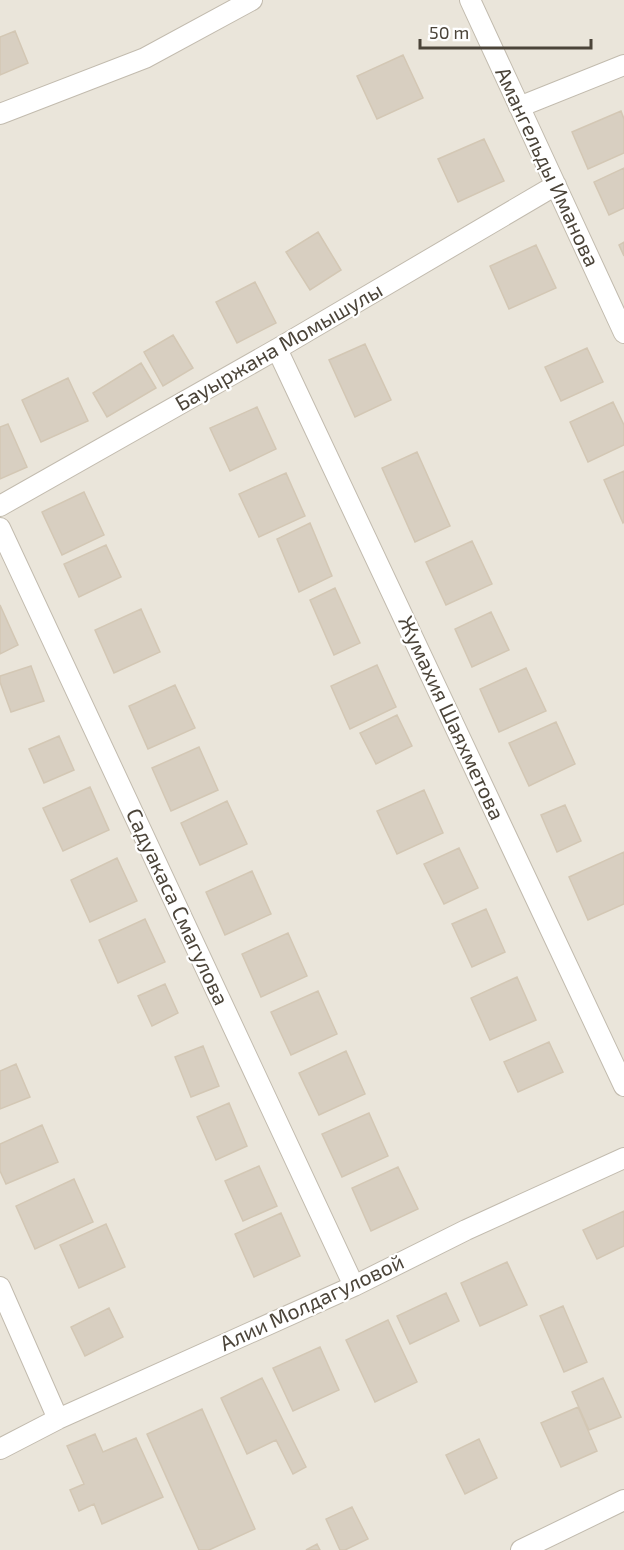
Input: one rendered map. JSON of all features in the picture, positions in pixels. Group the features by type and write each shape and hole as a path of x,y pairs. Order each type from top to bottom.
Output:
{"street":[{"path":"0,114 145,58 252,0"},
{"name":"Амангельды Иманова","path":"470,0 624,333"},
{"path":"519,107 624,64"},
{"name":"Бауыржана Момышулы","path":"0,506 277,349 556,185"},
{"name":"Жумахия Шаяхметова","path":"277,349 624,1086"},
{"name":"Садуакаса Смагулова","path":"0,528 354,1286"},
{"name":"Алии Молдагуловой","path":"0,1449 58,1419 354,1286 466,1230 624,1158"},
{"path":"0,1287 58,1419"},
{"path":"521,1550 624,1500"}],"shaded area":[{"path":"0,0 624,0 624,1550 0,1550"}],"building":[{"path":"15,31 28,63 0,75 0,37"},
{"path":"403,55 423,98 377,119 357,76"},
{"path":"621,111 624,119 624,153 588,169 572,132"},
{"path":"484,139 504,181 458,202 438,159"},
{"path":"624,168 624,208 609,215 594,182"},
{"path":"318,232 341,270 310,290 286,252"},
{"path":"624,242 624,256 619,245"},
{"path":"536,245 556,288 509,309 490,266"},
{"path":"255,282 276,323 237,343 216,302"},
{"path":"173,335 193,368 163,386 144,352"},
{"path":"365,344 391,400 355,417 329,360"},
{"path":"587,348 603,382 561,401 545,367"},
{"path":"141,363 156,388 107,417 93,393"},
{"path":"68,378 88,421 41,442 22,400"},
{"path":"613,402 624,425 624,445 588,462 570,422"},
{"path":"257,407 276,449 230,471 210,428"},
{"path":"8,424 27,467 0,479 0,427"},
{"path":"417,452 450,526 415,542 382,468"},
{"path":"624,471 624,522 623,523 604,480"},
{"path":"286,473 305,516 259,537 239,494"},
{"path":"84,492 104,535 62,555 42,512"},
{"path":"310,523 332,576 299,592 277,539"},
{"path":"472,541 492,584 446,605 426,562"},
{"path":"106,545 121,577 79,597 64,564"},
{"path":"335,588 360,643 334,655 310,600"},
{"path":"0,605 18,645 0,654"},
{"path":"141,609 160,652 114,673 95,630"},
{"path":"491,612 509,650 472,667 455,629"},
{"path":"377,665 396,707 350,729 331,686"},
{"path":"31,666 44,701 11,712 0,676"},
{"path":"526,668 546,711 499,732 480,689"},
{"path":"175,685 195,728 148,749 129,706"},
{"path":"397,715 412,746 376,764 360,733"},
{"path":"556,722 575,764 529,786 509,743"},
{"path":"59,736 74,770 44,783 29,749"},
{"path":"199,747 218,790 171,811 152,768"},
{"path":"90,787 109,830 63,851 43,808"},
{"path":"424,790 443,833 397,854 377,811"},
{"path":"227,801 247,844 200,865 181,823"},
{"path":"565,805 581,841 557,852 541,815"},
{"path":"459,848 478,888 444,904 424,864"},
{"path":"624,852 624,904 588,920 569,877"},
{"path":"117,858 137,901 90,922 71,880"},
{"path":"252,871 271,914 225,935 206,892"},
{"path":"486,909 505,952 472,967 452,924"},
{"path":"145,919 165,962 118,983 99,940"},
{"path":"288,933 307,976 261,997 242,954"},
{"path":"517,977 536,1020 490,1040 471,998"},
{"path":"165,984 178,1013 152,1026 138,996"},
{"path":"318,991 337,1034 291,1055 271,1012"},
{"path":"549,1042 563,1072 518,1092 504,1062"},
{"path":"203,1046 219,1086 191,1097 175,1057"},
{"path":"346,1051 365,1094 319,1115 299,1073"},
{"path":"16,1064 30,1097 0,1109 0,1071"},
{"path":"229,1103 247,1146 216,1160 197,1117"},
{"path":"369,1113 388,1156 342,1177 322,1134"},
{"path":"42,1125 58,1162 6,1184 0,1171 0,1144"},
{"path":"259,1166 277,1206 243,1221 225,1181"},
{"path":"398,1167 418,1209 371,1231 352,1188"},
{"path":"74,1179 93,1222 35,1249 16,1206"},
{"path":"624,1211 624,1246 597,1259 583,1230"},
{"path":"281,1213 300,1256 254,1277 235,1234"},
{"path":"106,1224 125,1267 79,1288 60,1245"},
{"path":"507,1262 527,1305 480,1326 461,1283"},
{"path":"446,1293 459,1321 410,1344 397,1316"},
{"path":"563,1306 587,1362 564,1372 540,1316"},
{"path":"109,1308 123,1337 85,1356 71,1327"},
{"path":"388,1320 417,1382 375,1402 346,1340"},
{"path":"320,1347 339,1390 293,1411 273,1368"},
{"path":"262,1378 306,1467 293,1474 276,1440 247,1454 221,1398"},
{"path":"603,1378 621,1417 589,1430 572,1392"},
{"path":"578,1407 597,1451 561,1467 541,1423"},
{"path":"202,1409 255,1529 209,1550 199,1550 147,1434"},
{"path":"95,1434 103,1452 136,1438 163,1497 102,1524 94,1504 79,1511 70,1490 84,1484 67,1446"},
{"path":"479,1439 497,1478 465,1494 446,1455"},
{"path":"352,1507 368,1539 345,1550 340,1550 326,1519"},
{"path":"317,1544 320,1550 306,1550"}]}
